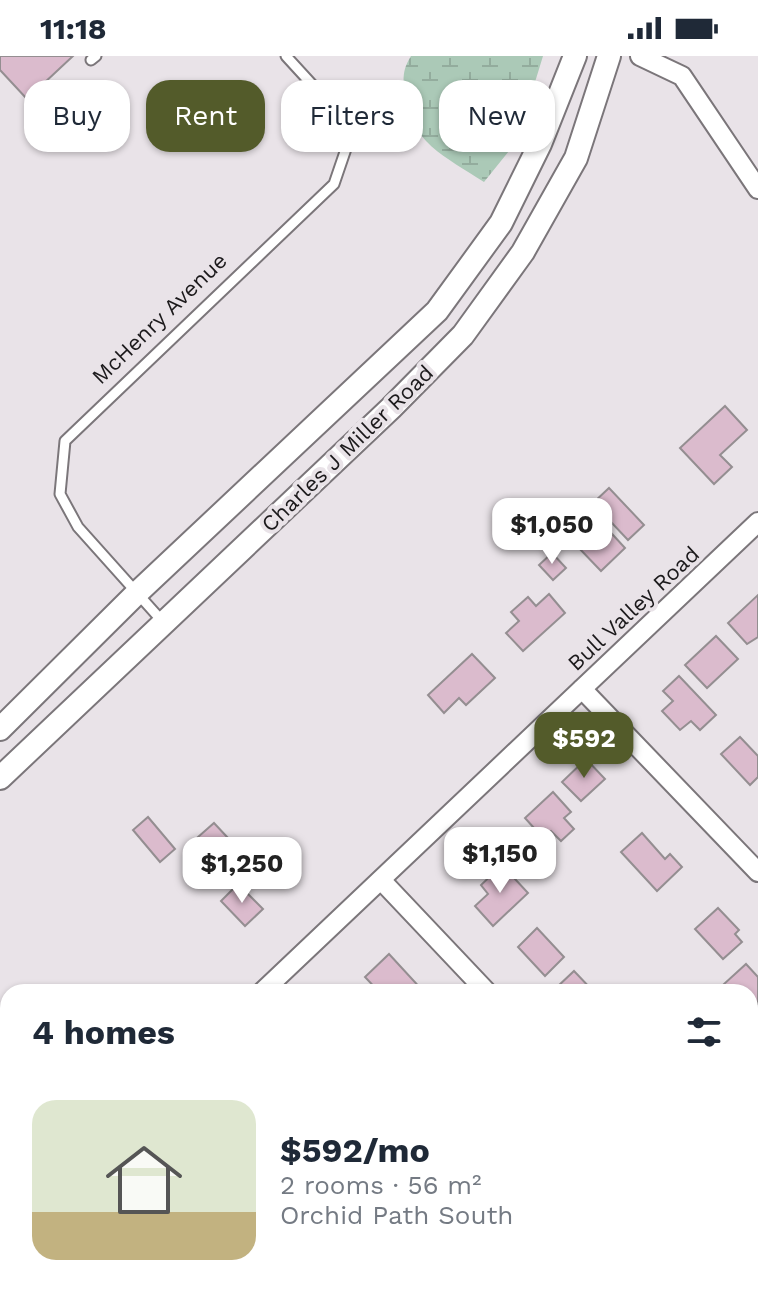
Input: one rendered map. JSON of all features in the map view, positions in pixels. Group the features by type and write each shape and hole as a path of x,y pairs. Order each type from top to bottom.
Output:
{"street":[{"name":"Charles J Miller Road","path":"0,729 137,593 437,311 501,223 540,144 575,56"},
{"name":"Charles J Miller Road","path":"0,778 391,408 463,335 523,252 576,158 609,56"},
{"path":"640,56 682,76 758,189"},
{"name":"Bull Valley Road","path":"270,984 758,522"},
{"path":"582,689 758,872"},
{"path":"381,880 479,984"}],"lane":[{"name":"McHenry Avenue","path":"163,622 78,527 60,494 65,441 334,184 348,143 329,103 286,56"}],"green space":[{"path":"411,56 543,56 536,80 439,80 439,152 508,152 484,182 443,156 423,138 423,80 404,80"}],"building":[{"path":"0,56 73,56 47,80 24,80 24,96 0,70"},
{"path":"725,406 747,430 720,455 732,467 714,484 680,448"},
{"path":"609,488 644,525 628,540 593,503"},
{"path":"602,523 625,548 601,571 577,546"},
{"path":"552,553 566,568 553,580 539,565"},
{"path":"549,594 565,613 523,651 506,633 519,621 511,612 528,597 536,606"},
{"path":"758,595 758,637 747,644 728,623"},
{"path":"716,636 738,659 707,688 685,665"},
{"path":"472,654 495,678 466,705 459,698 444,713 428,695"},
{"path":"679,676 716,715 700,730 691,721 680,730 662,711 673,701 663,691"},
{"path":"740,737 758,756 758,777 750,785 721,754"},
{"path":"586,759 605,779 581,801 562,782"},
{"path":"553,792 571,812 564,818 574,829 561,841 551,831 543,838 525,818"},
{"path":"148,817 175,849 160,862 133,830"},
{"path":"214,823 228,838 212,852 198,837"},
{"path":"642,833 665,859 670,854 682,867 657,891 621,852"},
{"path":"502,865 528,893 493,926 475,906 488,894 481,885"},
{"path":"238,884 263,909 245,926 221,901"},
{"path":"718,908 739,930 735,934 742,942 723,959 695,929"},
{"path":"537,928 564,957 545,976 518,947"},
{"path":"389,954 417,984 372,984 365,977"},
{"path":"746,964 758,977 758,984 724,984"},
{"path":"574,971 586,984 560,984"}]}
